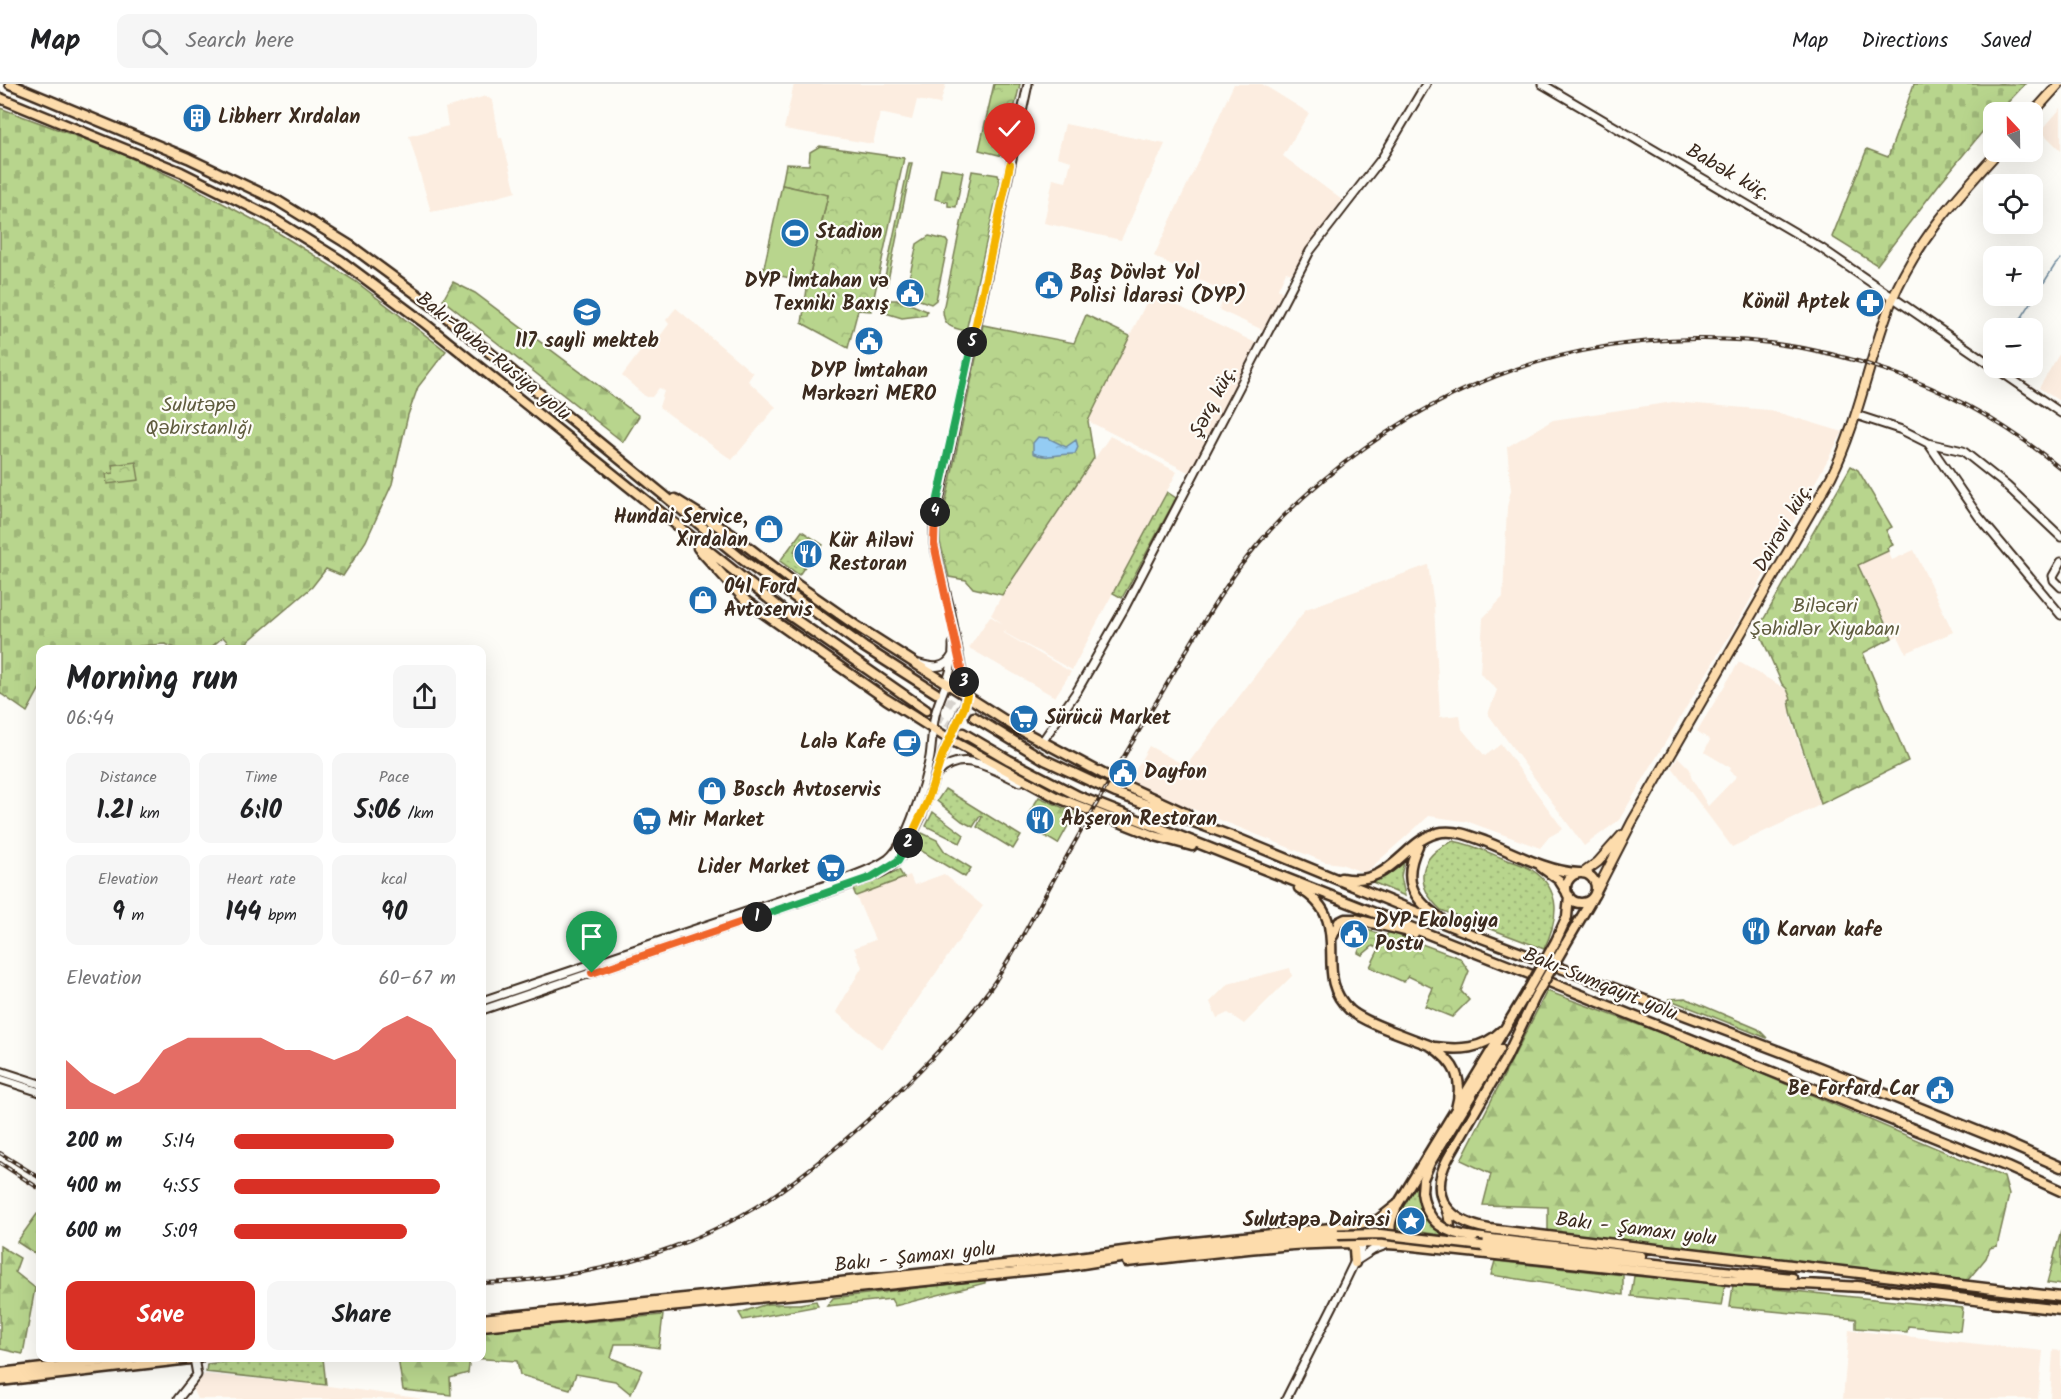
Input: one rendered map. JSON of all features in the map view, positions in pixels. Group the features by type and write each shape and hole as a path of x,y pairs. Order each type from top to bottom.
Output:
{"highway":[{"name":"Bakı-Quba-Rusiya yolu","path":"10,84 139,136 231,178 278,201 351,246 434,307 743,560 798,602 936,693"},
{"name":"Bakı-Quba-Rusiya yolu","path":"0,98 181,172 303,236 359,273 414,314 789,615 926,710"},
{"path":"646,480 731,534 825,606 1042,742 1120,783 1239,839"},
{"path":"682,529 746,601 847,673 949,739 1056,797 1155,836 1233,858"},
{"name":"Bakı-Sumqayıt yolu","path":"974,717 1035,754 1086,781 1239,839 1453,927 1795,1057 2061,1167"},
{"name":"Bakı-Sumqayıt yolu","path":"963,733 1078,796 1458,946 1990,1160 2061,1191"},
{"path":"1325,875 1360,880 1370,877 1389,868 1419,843 1434,834 1455,832 1566,872 1590,876 1595,882 1594,895 1526,994 1398,1204 1391,1220 1390,1232 1395,1242 1403,1245"},
{"path":"1419,843 1410,870 1413,890 1426,907 1453,927"},
{"path":"1528,859 1553,876 1576,902 1586,902 1594,895"},
{"path":"1425,1247 1440,1244 1448,1236 1449,1218 1439,1188 1443,1167 1506,1058 1535,998 1560,943 1567,917 1566,886 1570,878 1581,873"},
{"path":"1275,874 1308,893 1321,905 1329,921 1332,942 1331,974 1348,1009 1359,1016 1431,1046 1450,1062 1459,1080 1460,1095 1456,1109"},
{"path":"1332,942 1339,922 1349,918 1458,946"},
{"path":"1431,1046 1474,1047 1490,1041 1512,1019"},
{"path":"1512,1019 1506,1039 1426,1170 1422,1192 1425,1204 1435,1222 1446,1230 1460,1235 1657,1258 1730,1270"},
{"name":"Bakı - Şamaxı yolu","path":"1443,1200 1463,1221 1489,1229 2061,1297"},
{"path":"1379,1219 1398,1204"},
{"name":"Bakı - Şamaxı yolu","path":"486,1318 1071,1258 1175,1244 1351,1226 1379,1219"},
{"path":"1351,1226 1357,1228 1360,1234 1358,1239 1350,1242 1354,1249 1354,1263"},
{"name":"Bakı - Şamaxı yolu","path":"1064,1267 1183,1250 1317,1236 1370,1233 1730,1270 2061,1310"},
{"name":"Bakı - Şamaxı yolu","path":"486,1326 1064,1267 1293,1245 1350,1242 1425,1247 1730,1280 1861,1287"},
{"path":"0,1373 94,1362"},
{"path":"0,1381 160,1362"}],"main road":[{"path":"486,1009 872,877 898,861 927,802 934,777 964,708 967,695 934,544 933,525 1028,84"},
{"name":"Şərq küç.","path":"1042,742 1077,691 1125,607 1310,250 1382,158 1425,84"},
{"name":"Babək küç.","path":"1542,84 1775,219 1853,269 2061,413"},
{"path":"2043,102 2059,84"},
{"name":"Dairəvi küç.","path":"1594,895 1632,822 1819,501 1839,462 1893,297 1911,262 1947,209 1989,162"},
{"path":"1856,415 1910,432 1928,443 1961,450 2007,486 2061,537"},
{"path":"1928,443 1979,517 2061,615"},
{"path":"2061,562 2053,576 2061,587"},
{"path":"486,1000 868,870 892,854 909,822 922,788 930,755 936,713 948,683 954,650 953,624"},
{"path":"894,651 921,664 936,667 949,661 954,650"},
{"path":"934,777 948,765 961,760 969,760 1056,797"},
{"path":"909,822 917,826"},
{"name":"Dairəvi küç.","path":"1581,873 1604,856 1632,822"},
{"path":"0,1071 36,1083"},
{"path":"0,1079 36,1091"},
{"path":"1286,1399 1363,1242 1379,1219"},
{"path":"1354,1263 1373,1250 1391,1244"},
{"path":"178,1399 196,1378 195,1362"}],"shaded area":[{"path":"794,84 946,84 940,104 917,100 912,120 880,113 873,144 784,129"},
{"path":"1234,84 1262,84 1309,113 1283,156 1342,200 1308,247 1292,274 1286,272 1278,289 1282,292 1263,330 1219,310 1226,293 1154,256"},
{"path":"486,96 493,101 499,138 502,138 516,192 431,212 409,136 448,126 445,108"},
{"path":"2061,108 2061,151 2043,133 2043,129"},
{"path":"1065,124 1165,144 1121,240 1044,223 1053,179 1066,182 1071,161 1057,157"},
{"path":"1151,293 1256,343 1190,473 1088,421"},
{"path":"676,308 753,373 748,381 776,407 732,460 659,407 664,391 662,389 659,388 652,397 646,397 622,376 643,348 649,351 669,324 666,320"},
{"path":"2061,351 2061,402 2039,388"},
{"path":"1673,402 1769,410 1843,432 1745,609 1619,820 1584,846 1488,714 1497,690 1480,673 1483,618 1503,597 1507,507 1511,490 1507,447 1553,420"},
{"path":"1110,436 1177,472 1072,670 1005,633 1006,630 1004,633 1071,672 1055,697 969,648 990,616 1003,624 991,615 1002,595"},
{"path":"1914,550 1953,632 1906,653 1898,636 1893,638 1859,565 1888,551 1892,560"},
{"path":"1428,565 1434,605 1440,717 1460,715 1462,729 1485,756 1501,744 1563,829 1549,837 1540,848 1469,822 1429,816 1366,872 1362,872 1341,864 1325,862 1128,783 1149,746 1186,766 1306,609"},
{"path":"1739,662 1786,689 1791,699 1788,701 1790,716 1820,805 1732,847 1672,767 1678,757 1690,769 1691,777 1708,806 1737,776 1730,771 1731,768 1704,752 1710,740 1697,731"},
{"path":"944,874 983,906 882,1050 836,1012 862,967 854,948 875,940 856,896 910,875 914,885"},
{"path":"1290,968 1292,976 1244,1024 1228,1013 1217,1018 1210,1002 1228,984"},
{"path":"1849,1330 2043,1351 2038,1399 1843,1399"},
{"path":"2053,1350 2061,1351 2061,1399 2050,1399"},
{"path":"205,1374 328,1386 425,1399 197,1399 192,1388"}],"green space":[{"path":"994,84 1020,84 1003,156 979,150"},
{"path":"1914,84 2025,84 2008,102 1983,102 1983,131 1877,265 1832,237 1867,149 1888,157"},
{"name":"Sulutəpə Qəbirstanlığı","path":"0,108 116,151 187,184 280,234 355,281 446,351 418,387 408,415 392,484 366,541 343,576 326,569 312,587 244,645 230,645 223,637 214,645 36,645 36,695 27,712 0,693"},
{"path":"820,146 904,158 871,311 858,310 848,348 802,323 808,282 828,195 782,185 786,164 809,165 810,152"},
{"path":"909,163 912,163 887,285 884,281"},
{"path":"941,168 963,172 956,207 948,206 948,202 935,199"},
{"path":"972,171 998,175 1000,182 966,331 949,325 943,315 943,310"},
{"name":"Stadion","path":"782,185 828,195 808,282 763,272"},
{"path":"929,236 946,240 948,243 936,300 931,304 905,295 917,244"},
{"path":"453,282 475,293 639,416 623,442 443,300"},
{"path":"884,300 900,300 927,311 926,315 902,318 882,312"},
{"path":"1086,315 1130,336 1088,421 1094,458 1002,595 973,588 966,580 949,577 940,542 940,529 983,325 1074,343"},
{"path":"136,462 139,480 107,484 106,474 113,473 112,465"},
{"name":"Biləcəri Şəhidlər Xiyabanı","path":"1851,466 1858,470 1892,527 1886,530 1893,545 1887,548 1888,551 1858,565 1892,638 1863,653 1908,761 1821,804 1792,716 1789,701 1791,699 1758,629"},
{"path":"1167,492 1176,498 1122,598 1113,593"},
{"path":"802,531 823,545 814,555 798,544 794,551 808,562 799,575 780,561"},
{"path":"945,789 1021,836 1013,849 977,827 982,817 980,816 973,827 937,801"},
{"path":"1039,797 1075,813 1058,844 1028,826 1034,816 1029,813"},
{"path":"933,812 964,835 960,843 926,826"},
{"path":"922,833 937,840 945,852 971,868 965,877 915,847"},
{"path":"1453,841 1525,866 1542,878 1549,887 1555,906 1555,917 1544,949 1441,910 1432,900 1423,881 1423,871 1432,854"},
{"path":"1404,862 1401,876 1405,896 1370,881 1388,874"},
{"path":"899,870 904,878 856,896 853,889"},
{"path":"1367,930 1386,936 1389,932 1460,958 1469,971 1461,991 1469,1000 1452,1017 1425,1006 1433,988 1408,976 1404,982 1370,967 1379,949 1373,946 1362,955 1358,953"},
{"path":"1547,991 1701,1048 2004,1177 2009,1195 1997,1246 1990,1248 1986,1258 1968,1280 1548,1233 1548,1207 1483,1205 1491,1174 1461,1160"},
{"path":"1685,998 1758,1029 1767,1038 1668,999"},
{"path":"1420,1176 1425,1205 1431,1220 1443,1232 1453,1237 1395,1228 1399,1214"},
{"path":"36,1215 36,1254 17,1242"},
{"path":"2061,1231 2061,1285 2047,1283"},
{"path":"0,1246 20,1258 15,1272 35,1288 23,1354 0,1349"},
{"path":"1495,1261 1623,1275 1623,1295 1491,1275"},
{"path":"1634,1276 1725,1284 1721,1306 1631,1296"},
{"path":"985,1280 985,1283 895,1306 891,1299 827,1306 833,1298"},
{"path":"1733,1285 1963,1308 1960,1331 1908,1326 1907,1332 1856,1328 1856,1319 1730,1307"},
{"path":"816,1301 818,1306 743,1320 739,1313 767,1304 799,1304"},
{"path":"663,1315 659,1348 615,1344 611,1358 642,1370 631,1394 615,1381 576,1374 570,1389 520,1375 517,1361 486,1359 486,1331"},
{"path":"323,1362 326,1385 206,1372 207,1364"},
{"path":"399,1362 469,1362 468,1373 450,1378 451,1395 403,1390"}],"water":[{"path":"1038,437 1048,438 1066,447 1076,440 1078,447 1075,454 1038,455 1033,453 1033,443"}],"waterway":[{"path":"2021,318 2061,259"}],"tunnel":[{"path":"936,694 974,717"},
{"path":"926,710 963,733"}],"railway":[{"path":"486,1283 520,1281 595,1270 668,1249 738,1218 770,1198 855,1132 942,1047 996,980 1191,643 1248,556 1278,521 1323,480 1364,448 1407,420 1451,396 1496,376 1543,360 1592,349 1642,342 1695,339 1744,341 1793,347 1842,357 1890,371 1936,390 1980,413 2022,439 2061,469"},
{"path":"0,1153 36,1176"},
{"path":"0,1163 36,1186"}],"place":[{"name":"Libherr Xırdalan","path":"197,118"},
{"name":"Stadion","path":"795,233"},
{"name":"Baş Dövlət Yol Polisi İdarəsi (DYP)","path":"1049,285"},
{"name":"DYP İmtahan və Texniki Baxış","path":"910,293"},
{"name":"Könül Aptek","path":"1870,303"},
{"name":"117 sayli mekteb","path":"587,312"},
{"name":"DYP İmtahan Mərkəzri MERO","path":"869,341"},
{"name":"Hundai Service, Xırdalan","path":"769,529"},
{"name":"Kür Ailəvi Restoran","path":"808,554"},
{"name":"041 Ford Avtoservis","path":"703,600"},
{"name":"Sürücü Market","path":"1024,719"},
{"name":"Lalə Kafe","path":"907,743"},
{"name":"Dayfon","path":"1123,773"},
{"name":"Bosch Avtoservis","path":"712,791"},
{"name":"Abşeron Restoran","path":"1040,820"},
{"name":"Mir Market","path":"647,821"},
{"name":"Lider Market","path":"831,868"},
{"name":"Karvan kafe","path":"1756,931"},
{"name":"DYP Ekologiya Postu","path":"1354,934"},
{"name":"Be Forfard Car","path":"1940,1090"},
{"name":"Sulutəpə Dairəsi","path":"1411,1221"}],"route":[{"path":"592,973 872,877 891,867 902,855 921,817 942,756 967,699 951,613 934,544 933,525 1010,165"}]}
